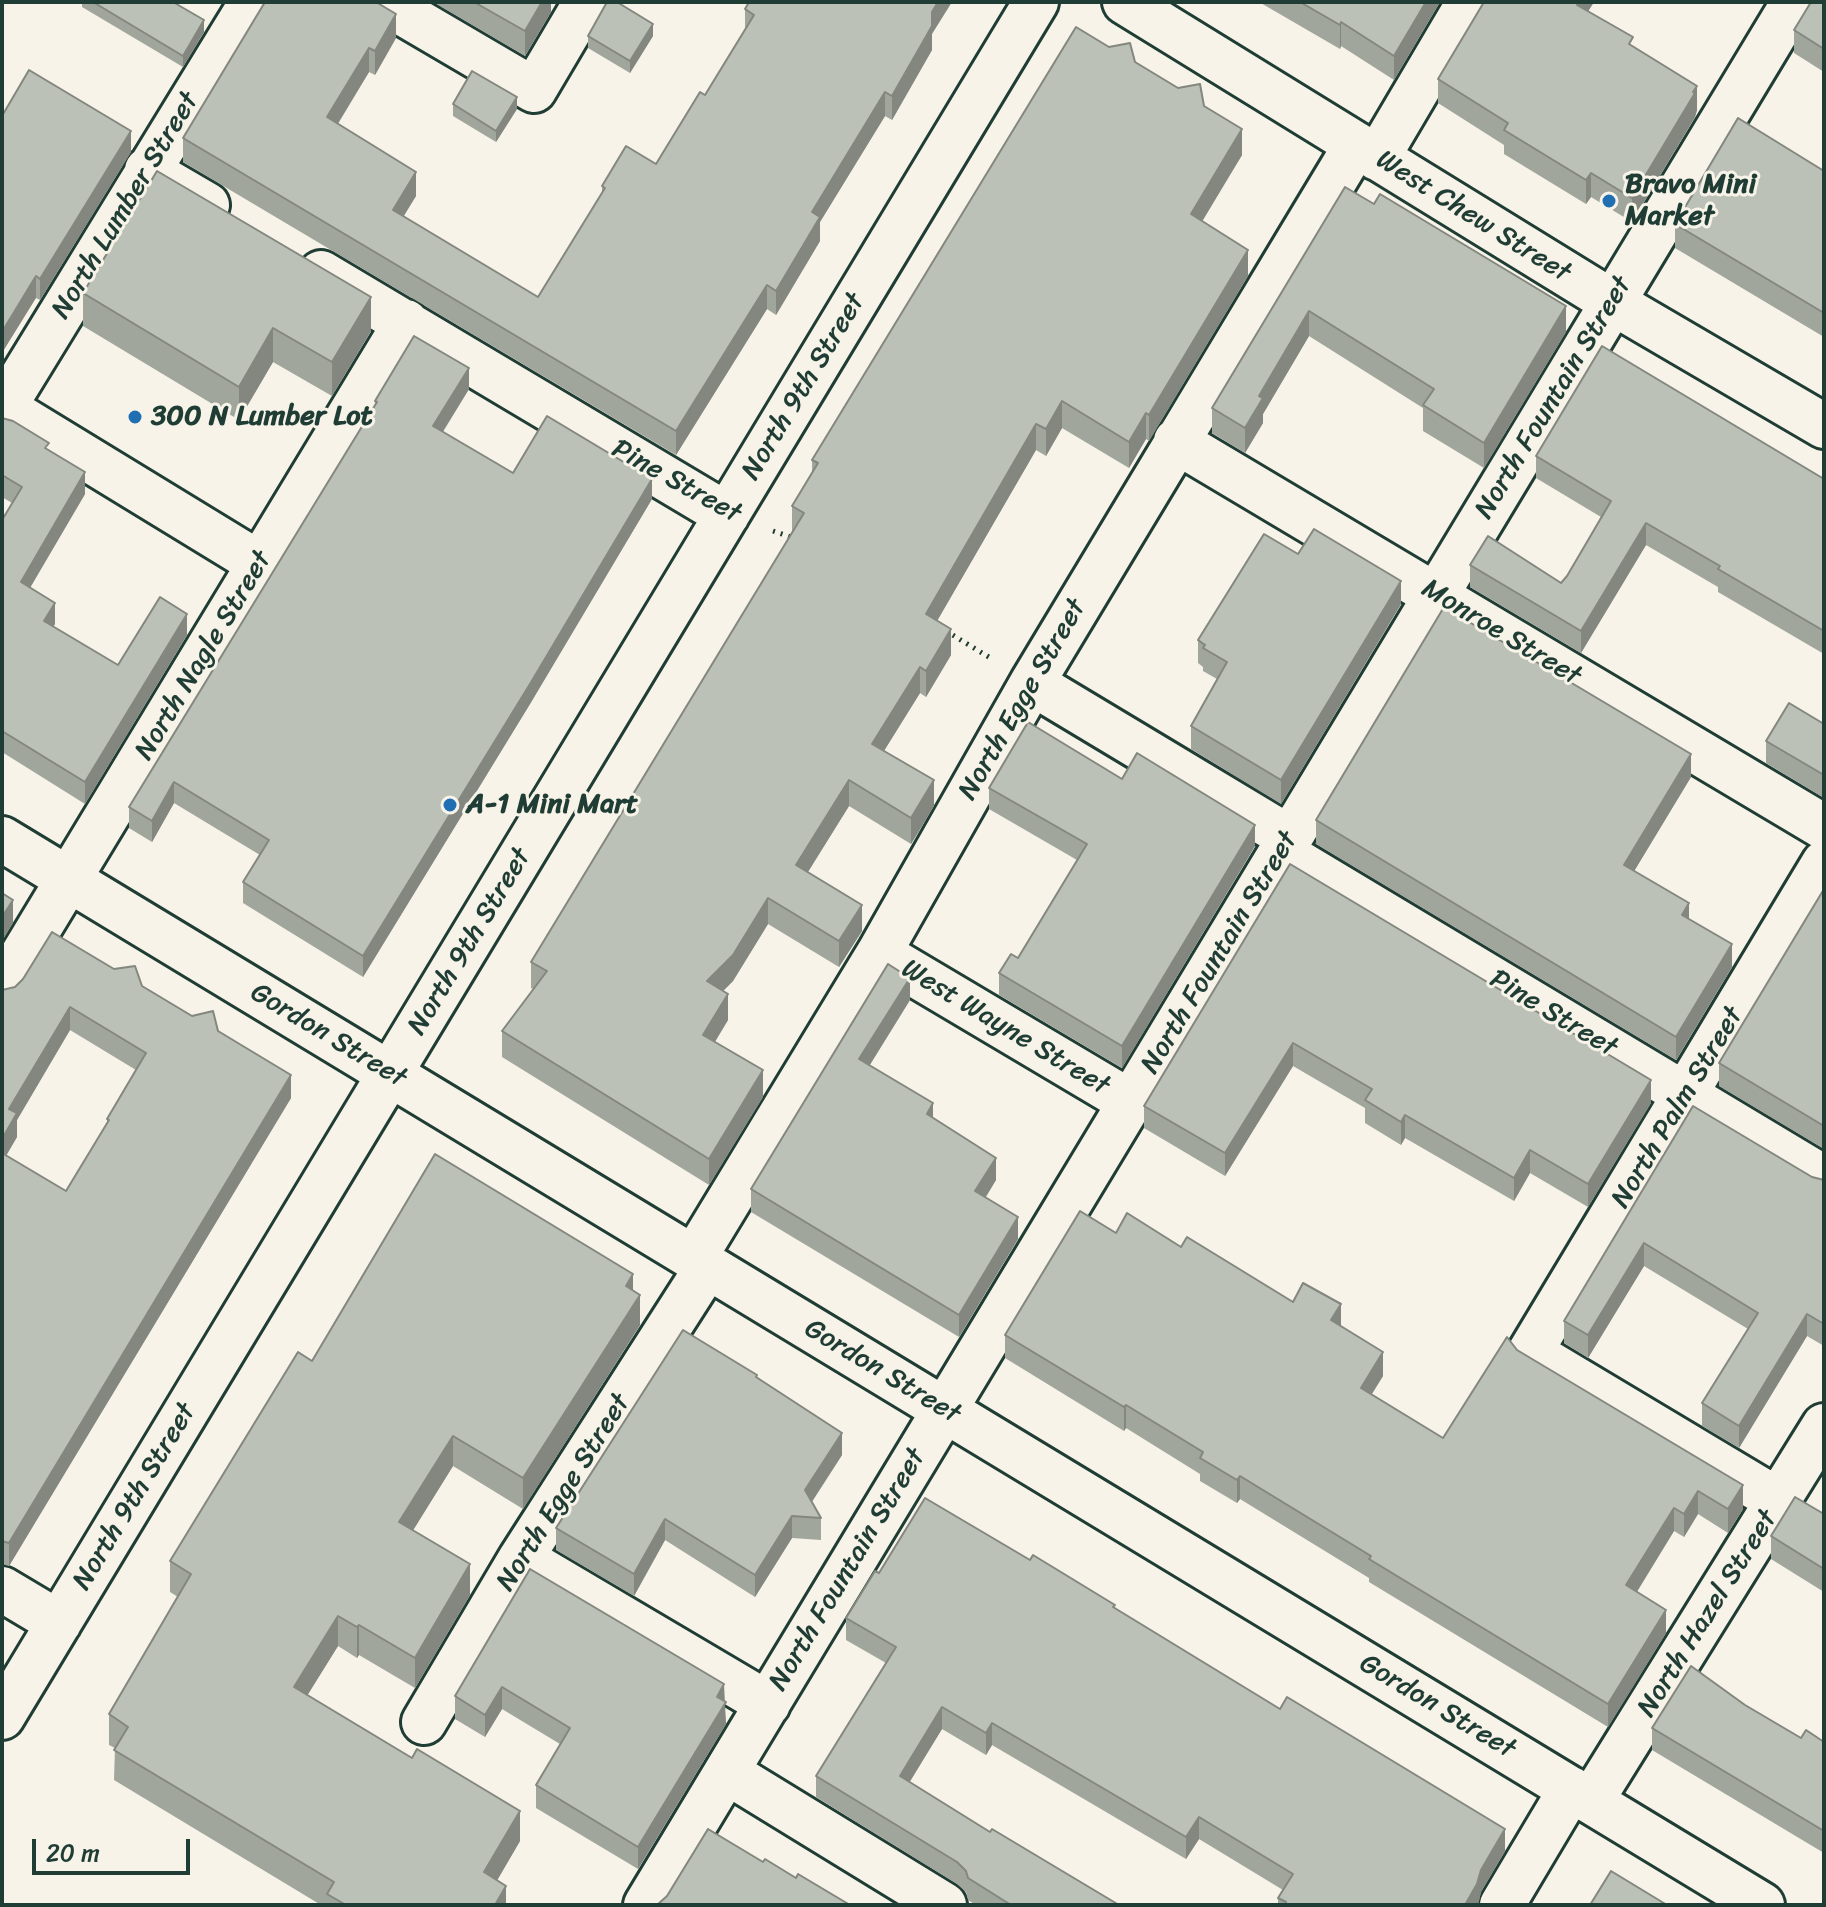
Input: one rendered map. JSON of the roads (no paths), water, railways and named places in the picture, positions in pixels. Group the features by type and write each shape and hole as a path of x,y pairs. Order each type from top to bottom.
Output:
{"street":[{"name":"North Lumber Street","path":"2,413 147,170 252,2"},
{"path":"384,2 534,90 586,2"},
{"name":"North 9th Street","path":"2,1717 1036,2"},
{"name":"West Chew Street","path":"1125,2 1612,302 1824,426"},
{"name":"North Egge Street","path":"424,1722 701,1262 1032,683 1176,441 1469,2"},
{"name":"North Fountain Street","path":"646,1905 1794,2"},
{"path":"147,170 242,226"},
{"name":"Pine Street","path":"283,250 727,515"},
{"name":"North Nagle Street","path":"2,989 406,322"},
{"path":"2,413 21,418 260,564"},
{"name":"Monroe Street","path":"1176,441 1824,827"},
{"name":"Pine Street","path":"1032,683 1286,845 1824,1178"},
{"name":"Gordon Street","path":"2,839 1762,1905"},
{"name":"North Palm Street","path":"1779,1501 1530,1352 1824,863"},
{"name":"West Wayne Street","path":"879,953 1130,1102"},
{"name":"North Hazel Street","path":"1502,1905 1581,1795 1779,1501 1824,1426"},
{"path":"521,1558 768,1704"},
{"path":"2,1589 59,1623"},
{"path":"727,1772 944,1905"}],"place":[{"name":"Bravo Mini Market","path":"1609,201"},
{"name":"300 N Lumber Lot","path":"135,417"},
{"name":"A-1 Mini Mart","path":"450,805"}]}
